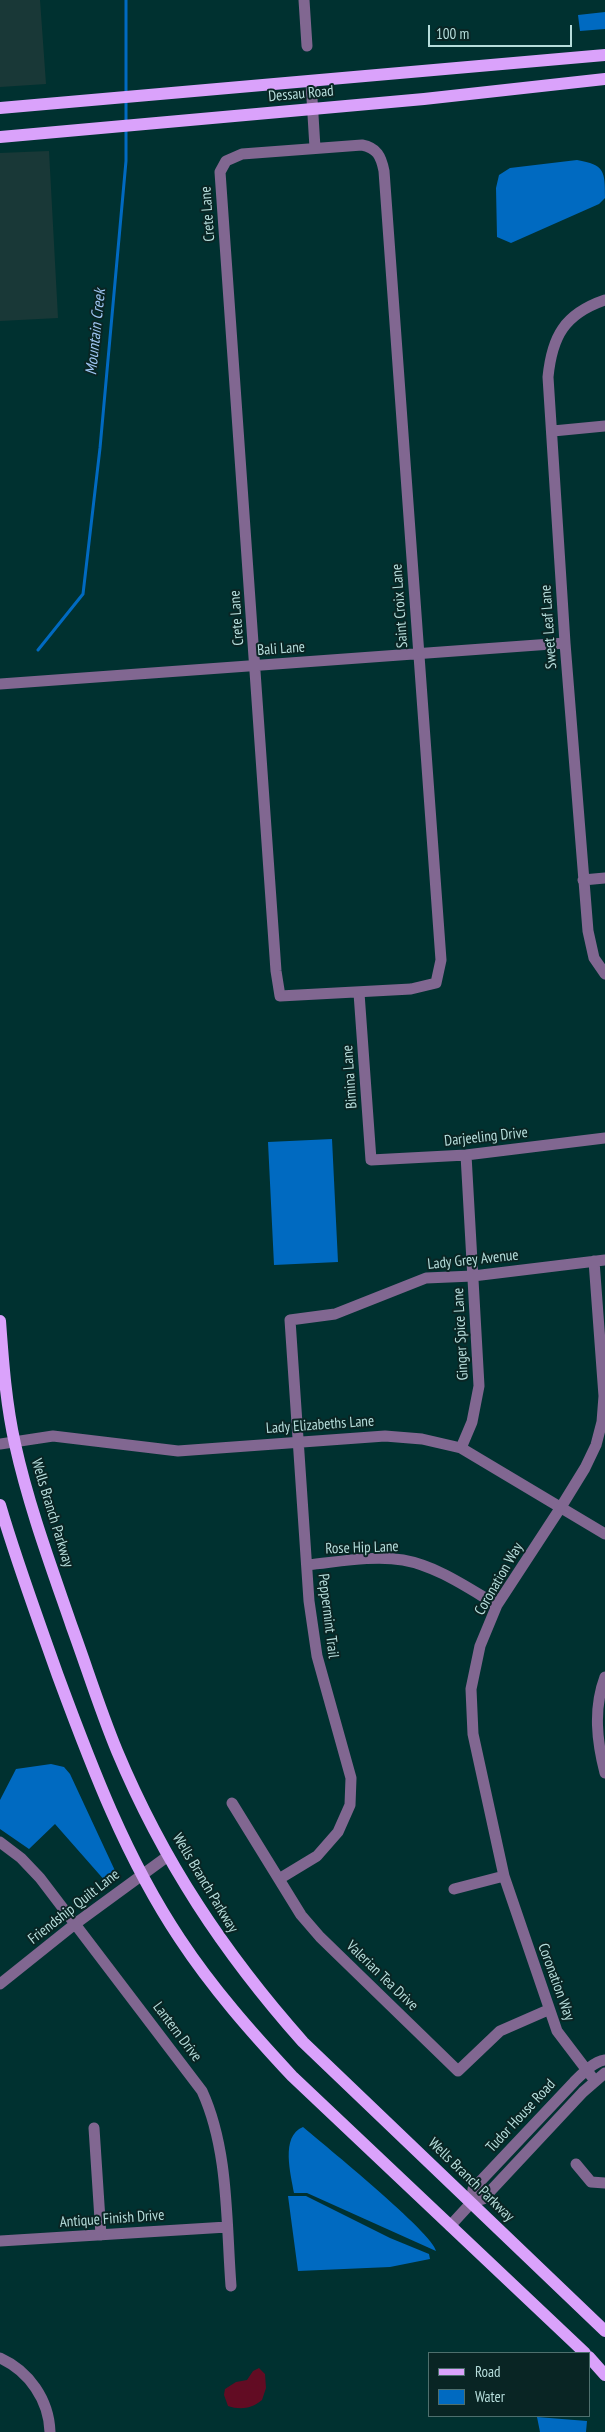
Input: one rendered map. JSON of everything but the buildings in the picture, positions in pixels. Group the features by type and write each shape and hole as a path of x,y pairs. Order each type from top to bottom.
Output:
{"main road":[{"name":"Dessau Road","path":"0,108 99,101 605,55"},
{"name":"Dessau Road","path":"0,137 424,99 605,79"},
{"name":"Wells Branch Parkway","path":"0,1321 14,1442 34,1520 117,1750 168,1856 195,1902 224,1946 265,1999 340,2078 605,2331"},
{"path":"0,1505 18,1563 94,1774 117,1826 141,1873 180,1940 216,1990 249,2030 292,2076 584,2352"},
{"path":"590,2358 605,2376"}],"street":[{"path":"304,0 307,46"},
{"path":"311,82 314,148"},
{"name":"Saint Croix Lane","path":"314,148 362,145 376,150 381,158 384,171 441,960 436,983 412,989 359,992"},
{"name":"Crete Lane","path":"314,148 242,154 226,161 220,172 276,971 280,996 359,992"},
{"name":"Sweet Leaf Lane","path":"605,300 594,304 573,318 564,327 551,351 548,377 553,431 564,643 583,880 588,931 594,958 605,974"},
{"path":"553,431 605,426"},
{"name":"Bali Lane","path":"0,684 564,643"},
{"path":"583,880 605,878"},
{"name":"Bimina Lane","path":"359,992 371,1160"},
{"name":"Darjeeling Drive","path":"371,1160 466,1155 605,1138"},
{"name":"Ginger Spice Lane","path":"461,1448 477,1405 480,1386 466,1155"},
{"name":"Lady Grey Avenue","path":"290,1320 335,1314 426,1278 473,1276 600,1261"},
{"name":"Coronation Way","path":"595,2081 556,2031 504,1876 473,1734 472,1689 480,1646 497,1605 561,1507 596,1445 602,1422 604,1396 600,1261"},
{"name":"Peppermint Trail","path":"279,1879 318,1856 338,1832 350,1805 351,1778 317,1656 307,1565 290,1320"},
{"name":"Lady Elizabeths Lane","path":"0,1444 53,1436 178,1450 299,1440 385,1436 422,1439 461,1448 605,1534"},
{"name":"Rose Hip Lane","path":"307,1565 373,1559 405,1560 437,1571 497,1605"},
{"path":"605,1677 598,1707 598,1730 605,1773"},
{"name":"Valerian Tea Drive","path":"232,1803 301,1915 320,1938 458,2072 500,2031 548,2010"},
{"name":"Lantern Drive","path":"0,1842 21,1858 40,1878 202,2090 212,2113 220,2145 231,2286"},
{"name":"Friendship Quilt Lane","path":"0,1984 141,1873 168,1856"},
{"path":"454,1889 504,1876"},
{"name":"Tudor House Road","path":"472,2202 473,2189 586,2070 605,2060"},
{"name":"Tudor House Road","path":"450,2226 472,2202 483,2198 595,2081 605,2073"},
{"path":"94,2128 101,2235"},
{"path":"576,2164 591,2182 605,2183"},
{"name":"Antique Finish Drive","path":"0,2241 227,2227"},
{"path":"0,2358 13,2364 28,2378 45,2408 50,2432"}],"shaded area":[{"path":"0,0 40,0 46,84 0,87"},
{"path":"49,151 58,318 0,321 0,153"},
{"path":"259,2368 265,2374 266,2388 262,2400 245,2408 228,2406 224,2395 225,2389 236,2382 247,2380 253,2371"}],"water":[{"path":"605,12 605,29 580,31 578,15"},
{"path":"577,160 593,164 604,175 605,198 599,204 511,243 497,237 496,188 499,175 510,168"},
{"path":"332,1139 338,1262 274,1265 268,1142"},
{"path":"51,1764 64,1767 70,1774 117,1875 106,1882 55,1824 29,1849 0,1829 0,1800 16,1769"},
{"path":"303,2127 398,2209 431,2241 436,2251 307,2193 294,2193 289,2167 289,2147 291,2139"},
{"path":"288,2196 306,2196 390,2238 429,2254 430,2259 390,2267 298,2271"},
{"path":"537,2417 587,2421 586,2432 540,2432"}],"waterway":[{"name":"Mountain Creek","path":"126,0 126,93"},
{"name":"Mountain Creek","path":"126,99 126,123"},
{"name":"Mountain Creek","path":"38,650 83,594 100,448 126,161 126,129"}]}
